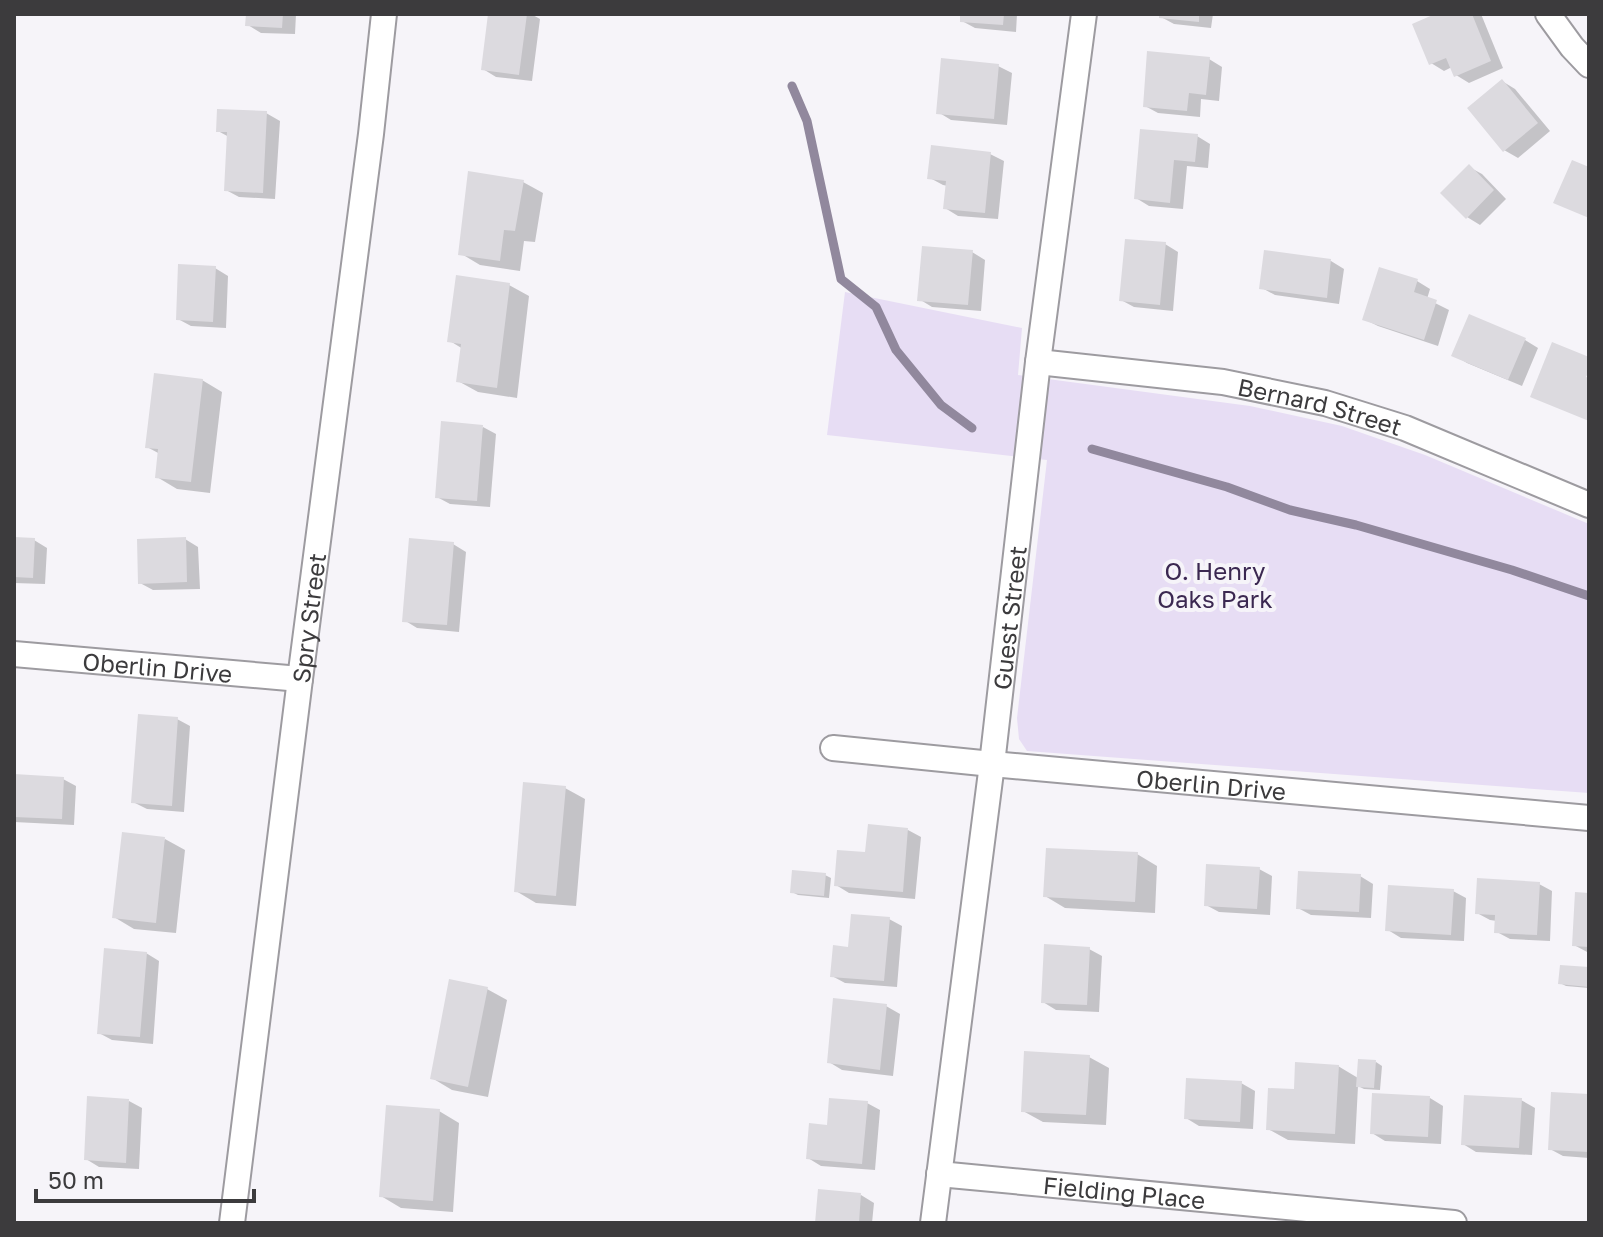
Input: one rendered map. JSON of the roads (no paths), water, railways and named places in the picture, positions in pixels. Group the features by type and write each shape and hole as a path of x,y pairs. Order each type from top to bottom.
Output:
{"street":[{"name":"Spry Street","path":"232,1223 384,14"},
{"name":"Guest Street","path":"933,1223 992,764 1038,362 1084,14"},
{"path":"1548,14 1589,65"},
{"name":"Bernard Street","path":"1038,362 1223,382 1325,403 1405,428 1589,505"},
{"name":"Oberlin Drive","path":"14,654 300,679"},
{"name":"Oberlin Drive","path":"833,748 1589,818"},
{"name":"Fielding Place","path":"939,1174 1454,1223"}],"waterway":[{"path":"792,86 807,121 841,279 876,307 896,350 941,405 972,428"},
{"path":"1092,449 1227,487 1290,510 1356,525 1512,570 1589,596"}],"park label":[{"name":"O. Henry Oaks Park","path":"1215,584"}]}
